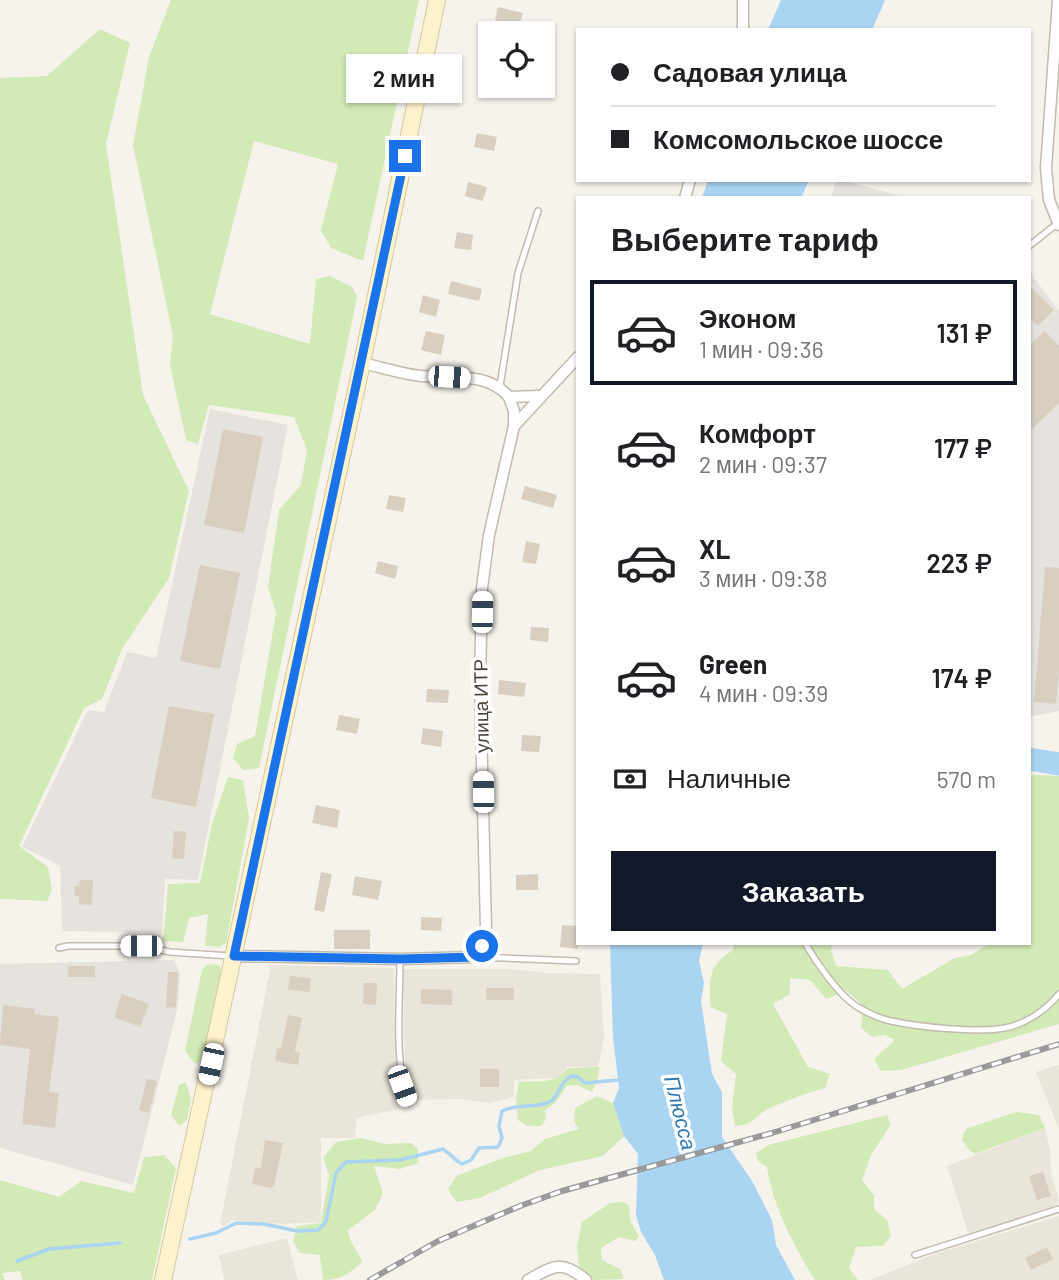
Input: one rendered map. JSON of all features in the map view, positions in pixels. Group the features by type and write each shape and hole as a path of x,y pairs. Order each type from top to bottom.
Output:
{"main road":[{"path":"163,1280 362,363 437,0"}],"street":[{"path":"743,0 743,28"},
{"path":"1058,0 1046,168 1049,200 1058,224"},
{"name":"улица ИТР","path":"477,957 486,928 480,684 482,588 489,535 514,426 576,359"},
{"path":"362,363 419,376 477,379 500,386 509,397 514,411 514,426"},
{"path":"509,397 539,396"},
{"path":"234,956 400,959 477,957"},
{"path":"527,1280 556,1267 570,1267 586,1280"}],"lane":[{"path":"500,386 518,273 538,211"},
{"path":"1031,244 1058,224"},
{"path":"806,945 841,993 856,1006 889,1021 975,1030 1006,1028 1030,1018 1051,1004 1059,994"},
{"path":"59,948 141,946 170,953 234,956"},
{"path":"477,957 576,961"},
{"path":"400,959 400,1057 402,1086 408,1103"},
{"path":"915,1255 1059,1209"}],"shaded area":[{"path":"835,182 849,182 900,196 832,196"},
{"path":"1031,274 1059,311 1059,711 1031,717"},
{"path":"210,409 288,425 198,880 165,879 162,933 62,931 60,866 22,847 88,710 104,712 127,652 156,658"},
{"path":"174,960 180,972 177,1011 133,1185 0,1148 0,964"},
{"path":"271,965 394,968 396,1081 400,1109 356,1118 355,1138 321,1138 321,1222 283,1224 231,1220 224,1226 220,1224"},
{"path":"403,969 511,969 600,974 604,1038 598,1067 567,1067 558,1078 514,1080 514,1097 490,1103 461,1099 418,1100 405,1080"},
{"path":"1059,1065 1059,1129 1036,1072"},
{"path":"1045,1128 1051,1173 1059,1200 1056,1206 969,1235 947,1166"},
{"path":"1059,1216 1059,1280 870,1280 937,1253"},
{"path":"287,1238 298,1280 224,1280 219,1255"}],"green space":[{"path":"171,0 419,0 363,261 331,248 321,230 338,164 254,141 210,314 310,344 316,279 330,276 352,287 357,297 259,768 243,770 233,758 237,744 255,736 276,613 268,587 279,510 301,485 307,450 294,417 209,405 198,444 186,440 170,365 173,336 133,145 149,57"},
{"path":"100,29 130,43 106,144 143,395 189,491 169,578 122,649 102,699 84,708 19,846 48,867 52,890 47,901 0,899 0,78 47,76"},
{"path":"1031,776 1059,776 1059,1024 901,1070 881,1071 874,1059 895,1040 885,1035 872,1037 861,1028 863,1005 846,991 826,999 810,980 790,978 790,994 773,1004 808,1067 830,1074 825,1088 777,1105 751,1122 735,1126 732,1108 736,1074 721,1061 727,1014 710,1007 710,981 718,962 733,950 734,945 832,945 836,966 888,970 902,989 955,958 971,955 987,945 1031,945"},
{"path":"228,777 243,780 249,819 226,943 219,947 205,946 208,914 189,918 183,942 163,941 168,884 200,883 212,824"},
{"path":"208,964 219,965 221,971 202,1061 195,1064 185,1051 202,970"},
{"path":"600,1067 592,1092 577,1085 567,1086 555,1103 545,1110 546,1119 541,1126 528,1126 518,1120 516,1097 519,1082 551,1079 568,1068"},
{"path":"186,1082 191,1100 187,1120 179,1126 171,1115 179,1085"},
{"path":"597,1096 613,1103 624,1136 603,1156 540,1170 480,1198 457,1202 448,1190 456,1176 503,1158 531,1151 545,1139 579,1129 574,1121 575,1108"},
{"path":"1016,1112 1039,1115 1045,1128 975,1154 968,1149 962,1139 966,1129"},
{"path":"887,1115 891,1124 871,1155 862,1180 874,1195 874,1209 887,1220 891,1236 883,1246 856,1247 849,1268 858,1280 815,1280 785,1226 767,1167 758,1161 756,1153 768,1145"},
{"path":"360,1138 385,1144 411,1143 418,1149 418,1163 400,1169 374,1166 383,1193 375,1210 348,1230 362,1262 344,1275 323,1280 320,1255 300,1253 293,1241 297,1226 321,1223 329,1175 323,1158 336,1142"},
{"path":"164,1155 176,1168 152,1280 23,1280 20,1271 2,1273 5,1280 0,1280 0,1180 59,1197 81,1181 134,1193 144,1157"},
{"path":"623,1202 629,1205 630,1221 639,1236 635,1241 619,1237 601,1248 602,1260 620,1269 624,1279 594,1280 579,1266 577,1247 582,1222 610,1203"}],"water":[{"path":"781,0 885,0 873,28 769,28"},
{"path":"707,182 808,182 802,196 703,196"},
{"name":"Плюсса","path":"610,945 703,945 699,961 704,983 701,1001 712,1074 722,1092 722,1137 752,1181 772,1220 776,1245 795,1280 664,1280 655,1255 641,1232 636,1215 638,1154 624,1136 613,1103 619,1088 613,1037"}],"building":[{"path":"498,7 523,13 521,21 495,20"},
{"path":"477,133 497,137 494,151 474,147"},
{"path":"468,182 487,187 483,201 465,196"},
{"path":"457,232 473,235 471,250 454,248"},
{"path":"451,281 482,289 479,301 448,294"},
{"path":"1031,287 1054,310 1038,326 1031,319"},
{"path":"423,295 440,300 436,317 419,312"},
{"path":"426,331 445,335 441,355 421,350"},
{"path":"1045,331 1059,346 1059,403 1031,430 1031,344"},
{"path":"223,429 263,437 244,533 204,525"},
{"path":"525,486 557,495 553,508 521,499"},
{"path":"389,495 406,498 403,512 386,509"},
{"path":"526,541 540,544 536,564 522,562"},
{"path":"378,561 398,566 395,579 375,573"},
{"path":"200,565 240,573 220,669 180,661"},
{"path":"1045,567 1059,568 1059,671 1056,704 1034,702"},
{"path":"531,627 549,628 548,642 530,640"},
{"path":"499,680 526,683 524,697 498,694"},
{"path":"427,689 449,690 448,703 426,702"},
{"path":"169,706 214,714 196,807 151,798"},
{"path":"339,715 360,719 357,734 336,730"},
{"path":"423,728 443,731 441,747 421,744"},
{"path":"522,735 541,736 539,752 521,751"},
{"path":"316,805 340,810 337,828 312,823"},
{"path":"174,831 186,832 184,859 172,858"},
{"path":"321,872 332,874 324,912 314,910"},
{"path":"538,874 538,890 516,890 516,875"},
{"path":"355,876 382,881 378,900 352,895"},
{"path":"80,880 93,880 92,905 79,904 79,896 74,896 75,886 79,886"},
{"path":"421,917 442,918 441,931 421,930"},
{"path":"562,925 576,926 578,949 560,947"},
{"path":"334,930 370,930 370,949 334,949"},
{"path":"68,966 95,966 95,977 68,977"},
{"path":"168,972 178,972 176,1008 166,1007"},
{"path":"290,976 311,978 310,992 288,990"},
{"path":"364,983 377,983 376,1005 363,1004"},
{"path":"486,988 514,988 514,1000 486,1000"},
{"path":"421,989 452,990 452,1005 421,1004"},
{"path":"122,994 149,1004 140,1027 114,1017"},
{"path":"3,1005 35,1009 34,1014 59,1017 49,1092 59,1093 55,1128 22,1124 30,1049 0,1045"},
{"path":"288,1015 302,1018 295,1051 300,1052 298,1065 275,1061 277,1048 281,1049"},
{"path":"480,1069 499,1069 499,1087 480,1087"},
{"path":"147,1079 157,1081 149,1113 139,1110"},
{"path":"265,1140 283,1143 274,1186 271,1188 252,1184 255,1167 261,1168"},
{"path":"1043,1172 1051,1196 1037,1200 1029,1176"},
{"path":"1047,1247 1053,1259 1031,1270 1025,1258"}],"waterway":[{"path":"1031,759 1059,764"},
{"path":"190,1239 216,1233 236,1223 264,1224 297,1231 318,1230 326,1222 336,1173 346,1162 400,1160 443,1149 462,1164 471,1160 479,1148 498,1147 502,1138 499,1126 502,1111 551,1101 571,1076 578,1077 585,1083 618,1080"},
{"path":"17,1261 49,1249 120,1243"}],"railway":[{"path":"370,1280 438,1241 562,1191 772,1133 1059,1044"}],"route":[{"path":"405,156 234,956 400,959 477,957 482,946"}]}
